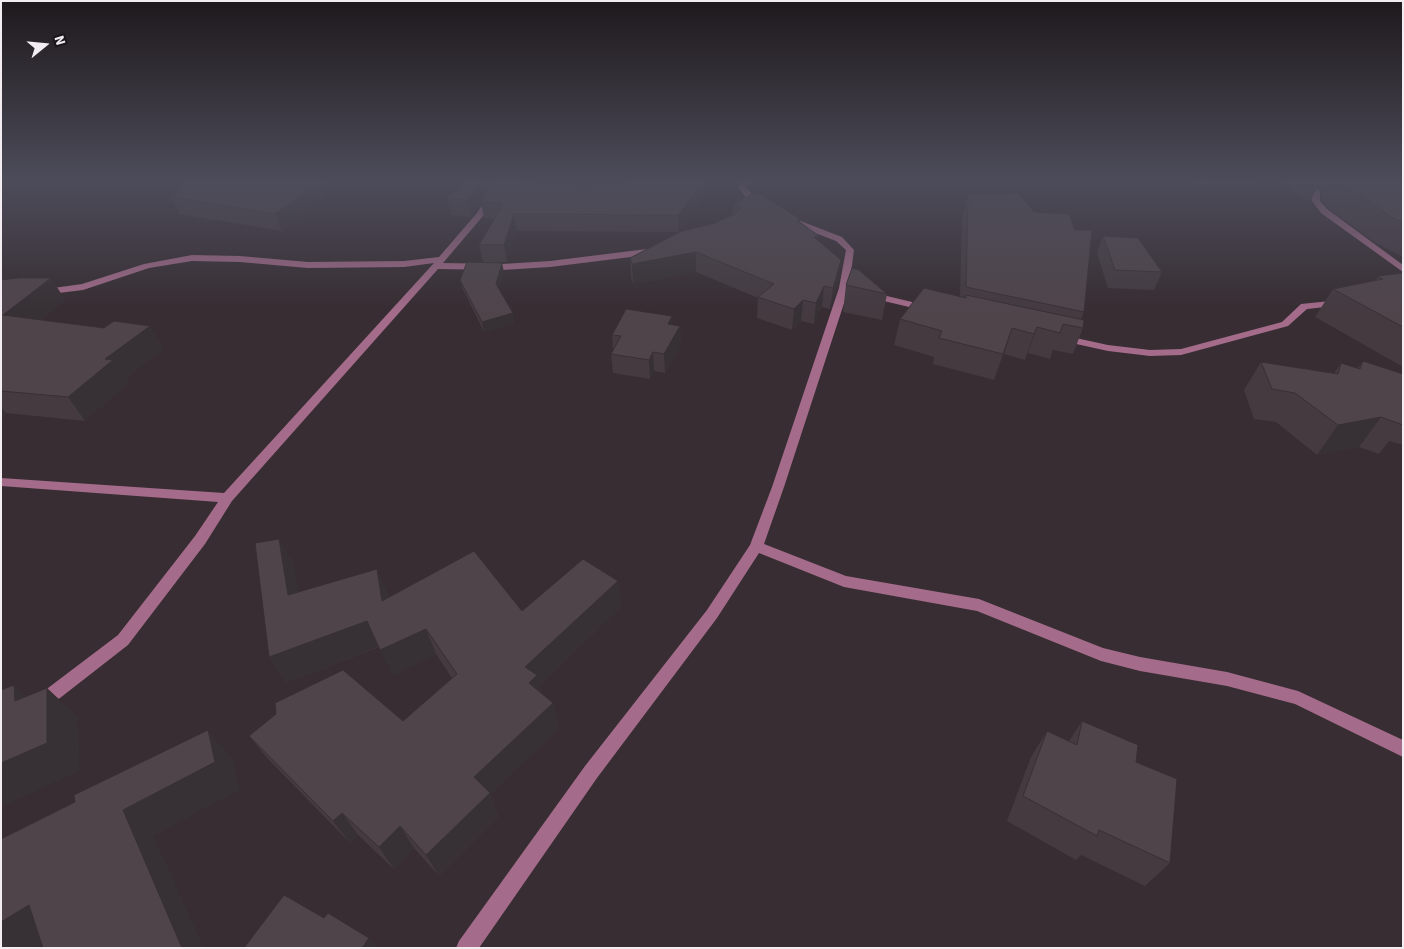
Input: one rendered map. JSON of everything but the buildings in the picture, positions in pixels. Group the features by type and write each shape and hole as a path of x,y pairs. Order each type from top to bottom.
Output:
{"street":[{"path":"28,705 54,693 123,640 200,540 227,498 439,263 471,224"},
{"path":"466,948 591,772 712,614 756,546 778,487 805,402 853,290 850,250 839,238 803,224"},
{"path":"1342,224 1403,269"},
{"path":"36,294 55,290 83,288 147,266 192,258 240,259 308,265 439,263 502,267 550,264 667,250"},
{"path":"853,290 933,310"},
{"path":"1053,336 1108,348 1142,352 1181,352 1285,324 1304,306 1348,302"},
{"path":"1,482 227,498"},
{"path":"756,546 844,581 979,605 1101,654 1140,664 1226,679 1298,698 1403,749"}]}
